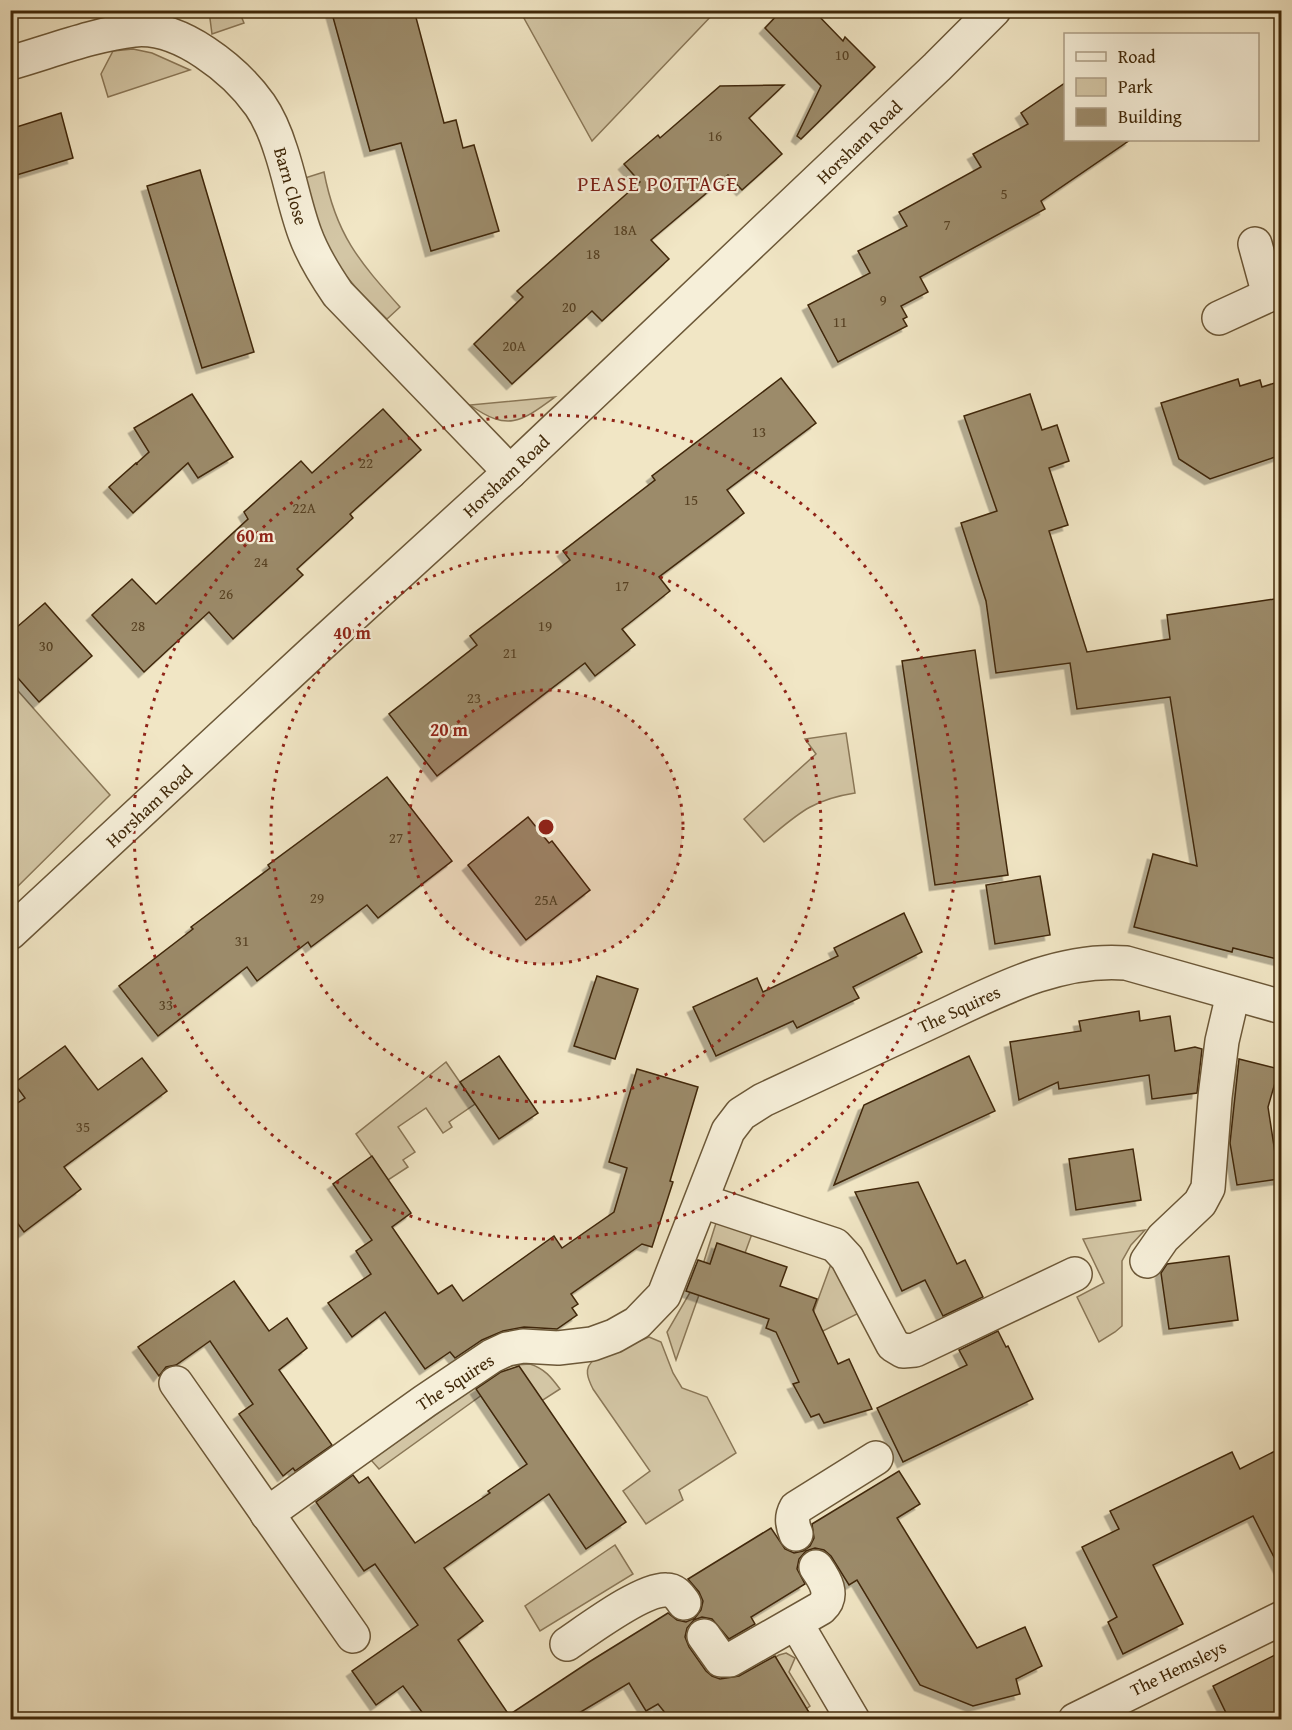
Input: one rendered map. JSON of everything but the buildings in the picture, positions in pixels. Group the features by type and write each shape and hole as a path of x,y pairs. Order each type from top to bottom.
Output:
{"street":[{"name":"Horsham Road","path":"10,933 510,472 929,75 994,10"},
{"name":"Barn Close","path":"10,63 136,30 159,32 184,40 225,69 260,105 272,127 281,149 304,232 316,260 338,294 510,472"},
{"path":"1219,318 1275,294 1255,244"},
{"name":"The Squires","path":"267,1514 424,1401 492,1356 507,1349 523,1346 558,1348 592,1344 614,1336 637,1323 664,1295 728,1131 741,1114 751,1106 1021,981 1065,967 1106,961 1126,963 1281,1007"},
{"path":"1147,1261 1163,1238 1200,1203 1208,1188 1218,1075 1226,1020 1233,994"},
{"path":"702,1201 835,1245 847,1258 893,1346 903,1351 915,1350 1075,1274"},
{"path":"176,1383 353,1636"},
{"path":"796,1534 792,1525 796,1508 876,1458"},
{"path":"704,1636 721,1660 737,1657 798,1623 827,1603 829,1595 816,1567"},
{"path":"567,1644 648,1594 666,1590 674,1591 684,1603"},
{"name":"The Hemsleys","path":"1075,1719 1281,1618"},
{"path":"798,1623 853,1719"}],"green space":[{"path":"209,11 239,11 244,23 212,34"},
{"path":"520,11 716,11 592,141"},
{"path":"133,49 152,53 190,70 108,97 101,74 113,51"},
{"path":"324,172 335,213 351,246 400,307 387,319 346,276 325,240 305,178"},
{"path":"555,397 533,413 514,421 495,419 470,405"},
{"path":"11,683 110,795 10,893"},
{"path":"846,733 855,793 815,804 795,816 764,842 744,819 816,754 805,739"},
{"path":"446,1062 475,1104 449,1122 452,1127 443,1133 426,1108 398,1127 415,1152 403,1160 408,1167 388,1180 356,1134"},
{"path":"717,1220 753,1231 745,1253 699,1295 676,1360 667,1332 699,1277"},
{"path":"1145,1230 1131,1245 1122,1261 1122,1326 1099,1342 1077,1297 1104,1283 1083,1239"},
{"path":"831,1264 836,1267 859,1313 803,1341"},
{"path":"649,1337 661,1342 673,1373 682,1388 707,1397 736,1453 679,1490 683,1500 646,1524 623,1491 650,1471 593,1389 588,1378 588,1366 594,1360"},
{"path":"530,1364 540,1368 560,1389 543,1400 493,1387 379,1469 371,1460 503,1368"},
{"path":"615,1545 633,1574 540,1631 525,1606"},
{"path":"786,1653 795,1658 789,1672 810,1706 806,1709 710,1706 715,1692"}],"district":[{"name":"PEASE POTTAGE","path":"658,183"}]}
